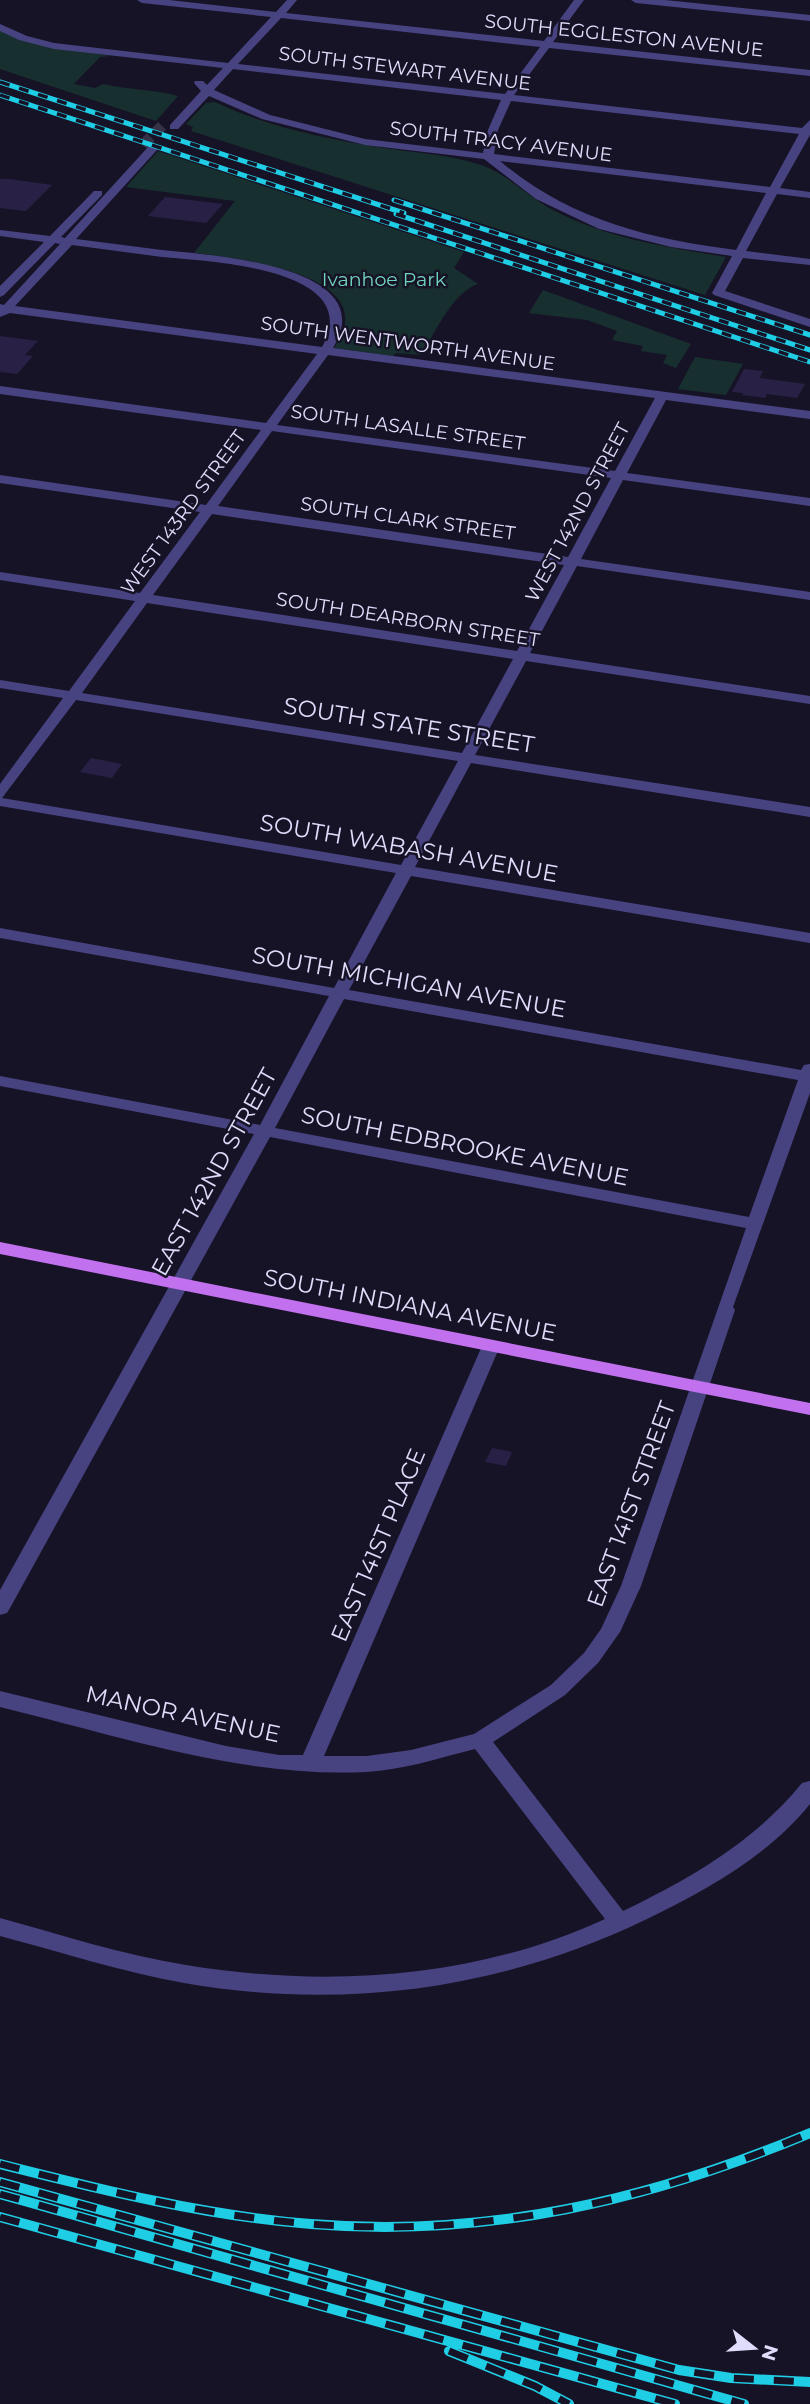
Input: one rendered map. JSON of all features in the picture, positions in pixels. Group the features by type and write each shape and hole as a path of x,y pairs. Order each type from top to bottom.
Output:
{"main road":[{"name":"SOUTH INDIANA AVENUE","path":"0,1248 810,1409"}],"street":[{"name":"SOUTH EGGLESTON AVENUE","path":"142,0 810,73"},
{"path":"169,125 203,87 230,66 292,0"},
{"path":"579,0 507,98 493,130 488,157 540,197 590,221 656,240 739,254 810,262"},
{"path":"636,0 810,18"},
{"path":"251,26 275,1"},
{"name":"SOUTH STEWART AVENUE","path":"0,27 23,38 54,46 507,98 809,129"},
{"path":"203,87 216,64 228,51"},
{"name":"SOUTH TRACY AVENUE","path":"203,87 266,117 389,146 810,195"},
{"path":"809,129 718,293 810,323"},
{"path":"2,311 69,242 110,189 148,147"},
{"path":"0,293 50,240 110,189"},
{"path":"0,233 69,242"},
{"name":"WEST 143RD STREET","path":"0,794 325,351 333,339 337,325 337,315 324,294 297,278 251,265 69,242"},
{"name":"SOUTH WENTWORTH AVENUE","path":"2,311 810,415"},
{"name":"SOUTH LASALLE STREET","path":"0,390 810,502"},
{"name":"WEST 142ND STREET","path":"467,758 662,396"},
{"name":"SOUTH CLARK STREET","path":"0,478 810,596"},
{"name":"SOUTH DEARBORN STREET","path":"0,576 810,700"},
{"name":"SOUTH STATE STREET","path":"0,684 810,812"},
{"name":"EAST 142ND STREET","path":"0,1608 181,1285 467,758"},
{"name":"SOUTH WABASH AVENUE","path":"0,802 810,938"},
{"name":"SOUTH MICHIGAN AVENUE","path":"0,933 809,1074"},
{"name":"EAST 141ST STREET","path":"480,1740 558,1690 591,1658 610,1632 631,1586 809,1074"},
{"name":"SOUTH EDBROOKE AVENUE","path":"0,1082 756,1224"},
{"name":"EAST 141ST PLACE","path":"310,1763 491,1346"},
{"name":"MANOR AVENUE","path":"0,1699 226,1754 279,1763 367,1764 400,1760 480,1740"},
{"path":"480,1740 619,1922"},
{"path":"0,1927 159,1968 210,1978 310,1987 373,1985 436,1977 501,1964 562,1947 684,1891 733,1860 774,1827 810,1789"}],"green space":[{"path":"0,30 24,41 110,56 100,57 74,84 95,88 103,84 178,96 156,121 0,69"},
{"path":"215,102 276,125 319,136 472,162 501,174 551,209 593,227 636,240 726,257 705,295 191,131 193,127 186,124 206,103"},
{"name":"Ivanhoe Park","path":"158,151 464,252 454,268 478,284 452,305 421,355 396,353 393,356 334,348 345,323 342,305 330,290 285,270 233,258 194,253 235,201 126,187"},
{"path":"543,290 691,344 676,368 663,363 667,355 641,351 643,346 612,340 617,331 587,320 529,313"},
{"path":"695,357 743,364 726,395 678,389"}],"building":[{"path":"0,179 52,185 26,211 0,208"},
{"path":"165,197 223,204 206,223 148,216"},
{"path":"0,336 38,341 25,355 33,356 17,374 0,372"},
{"path":"744,369 763,371 760,378 805,384 797,398 767,394 765,398 732,392"},
{"path":"91,758 122,764 112,778 80,772"},
{"path":"492,1448 512,1452 506,1466 485,1462"}],"tunnel":[{"path":"143,145 164,124"}],"railway":[{"path":"0,82 404,213"},
{"path":"0,95 810,362"},
{"path":"394,200 810,335"},
{"path":"396,214 810,350"},
{"path":"0,2164 116,2192 232,2215 311,2224 377,2227 441,2225 504,2219 628,2195 689,2178 810,2133"},
{"path":"0,2182 679,2370 731,2378 810,2382"},
{"path":"0,2194 744,2404"},
{"path":"0,2217 675,2404"},
{"path":"449,2351 535,2386 569,2404"}]}
